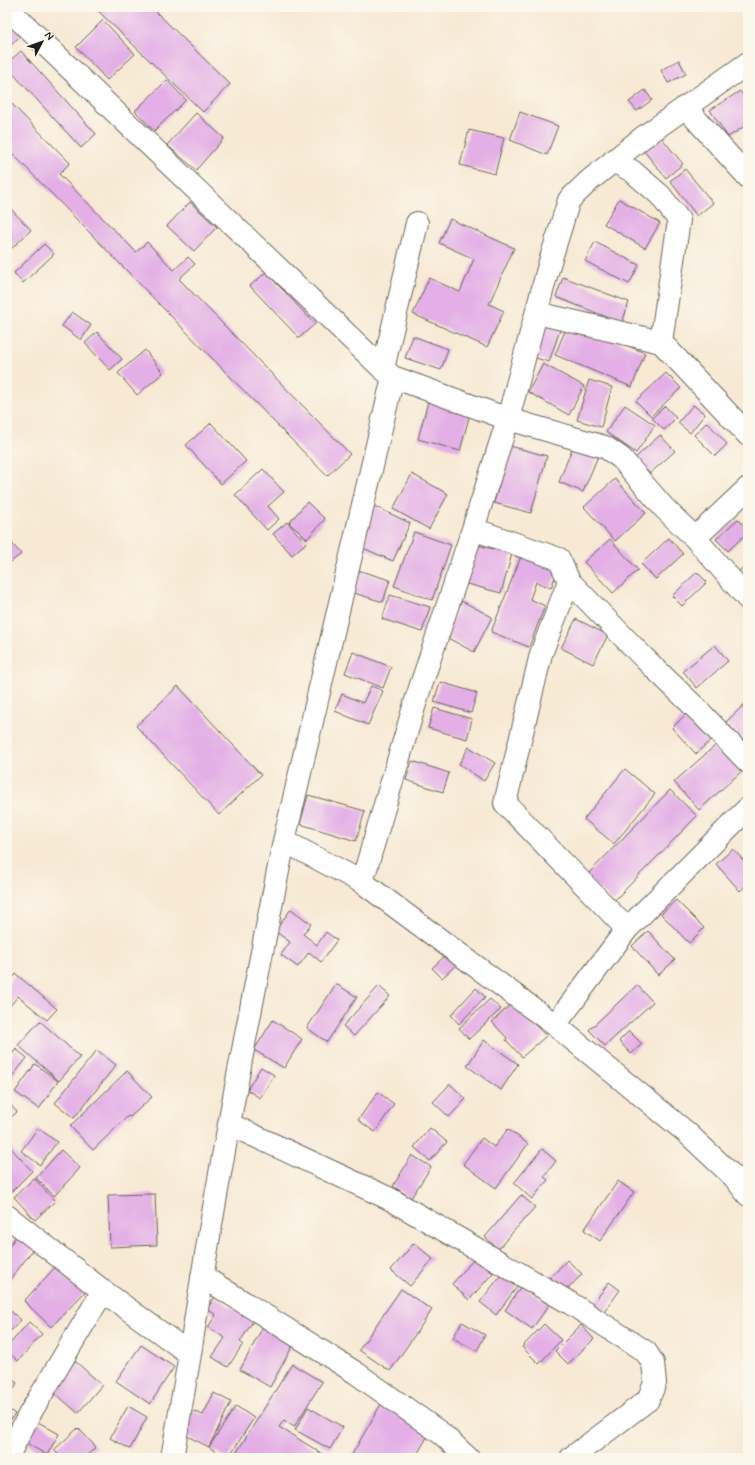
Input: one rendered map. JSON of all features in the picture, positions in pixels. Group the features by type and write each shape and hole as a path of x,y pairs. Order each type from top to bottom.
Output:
{"street":[{"path":"7,8 388,373 508,419 605,447 621,458 664,508 694,538 748,599"},
{"path":"362,882 417,698 474,529 508,419 549,265 569,200 585,184 642,138 748,63"},
{"path":"685,107 748,177"},
{"path":"613,161 632,171 660,195 679,220 661,342"},
{"path":"173,1457 228,1124 284,841 388,373 417,224"},
{"path":"537,313 661,342 748,435"},
{"path":"694,538 748,488"},
{"path":"474,529 559,559 569,581 748,762"},
{"path":"569,581 541,654 505,802 627,929"},
{"path":"555,1025 627,929 748,808"},
{"path":"284,841 362,882 555,1025 686,1132 734,1177 748,1195"},
{"path":"228,1124 390,1199 570,1303 646,1352 652,1363 655,1383 648,1400 571,1458"},
{"path":"7,1216 103,1291 190,1354"},
{"path":"202,1276 356,1373 442,1434 468,1458"},
{"path":"7,1458 29,1415 103,1291"}],"building":[{"path":"94,7 151,7 230,84 203,112"},
{"path":"7,20 21,35 10,46 7,43"},
{"path":"103,20 135,54 107,80 76,47"},
{"path":"21,51 96,134 81,148 7,67 7,63"},
{"path":"679,60 686,74 668,83 661,70"},
{"path":"167,80 186,100 154,131 135,111"},
{"path":"645,90 652,100 637,111 629,102"},
{"path":"740,91 748,103 748,124 728,137 710,110"},
{"path":"7,99 70,163 59,174 136,252 147,242 174,270 188,257 195,264 179,279 350,454 327,476 7,148"},
{"path":"520,112 558,126 547,155 510,140"},
{"path":"196,113 224,138 196,170 167,145"},
{"path":"469,130 504,138 495,174 460,165"},
{"path":"660,136 683,164 666,178 643,150"},
{"path":"685,169 713,203 697,216 670,181"},
{"path":"619,199 660,223 645,248 604,224"},
{"path":"190,202 217,227 194,251 167,226"},
{"path":"7,205 31,230 11,249 7,245"},
{"path":"450,219 514,248 489,304 504,311 487,347 413,314 429,278 460,292 474,259 439,243"},
{"path":"595,242 639,265 629,284 585,261"},
{"path":"44,244 54,254 23,283 14,273"},
{"path":"266,272 315,324 299,338 250,286"},
{"path":"563,277 629,302 622,323 556,297"},
{"path":"72,312 91,325 81,340 62,326"},
{"path":"541,320 561,327 549,362 529,356"},
{"path":"569,321 645,353 632,387 555,355"},
{"path":"97,332 122,359 110,370 85,343"},
{"path":"413,336 448,349 441,370 405,358"},
{"path":"145,350 163,373 137,395 118,373"},
{"path":"543,364 584,386 569,415 528,392"},
{"path":"666,373 681,388 651,416 636,401"},
{"path":"589,380 612,387 601,427 577,420"},
{"path":"429,398 471,410 460,451 418,439"},
{"path":"625,405 655,425 636,453 606,432"},
{"path":"693,405 705,414 690,433 678,423"},
{"path":"665,406 676,418 664,430 652,418"},
{"path":"707,422 727,444 715,456 694,435"},
{"path":"211,423 246,461 221,484 186,445"},
{"path":"660,435 675,451 647,476 633,460"},
{"path":"510,446 547,456 531,513 494,503"},
{"path":"573,446 598,456 583,492 559,482"},
{"path":"263,469 284,492 268,506 279,519 267,530 235,495"},
{"path":"412,474 448,494 429,529 393,509"},
{"path":"615,479 646,513 615,541 584,507"},
{"path":"307,502 325,519 307,539 289,523"},
{"path":"374,506 410,523 393,561 356,545"},
{"path":"738,519 748,530 748,532 728,551 716,539"},
{"path":"287,522 306,543 292,555 273,534"},
{"path":"414,532 451,545 432,600 394,586"},
{"path":"7,538 21,554 7,565"},
{"path":"669,538 683,554 656,579 641,564"},
{"path":"610,539 638,570 613,593 584,562"},
{"path":"478,545 512,554 501,593 467,584"},
{"path":"522,554 558,568 551,588 536,582 530,599 545,606 529,647 491,632"},
{"path":"748,563 748,583 738,572"},
{"path":"351,568 390,580 383,602 344,590"},
{"path":"697,572 707,582 682,606 672,596"},
{"path":"390,595 430,607 422,632 382,619"},
{"path":"462,601 492,617 474,652 444,636"},
{"path":"576,619 608,635 593,664 561,648"},
{"path":"715,645 728,661 697,688 683,671"},
{"path":"353,652 391,667 383,688 345,673"},
{"path":"440,682 477,693 471,713 434,702"},
{"path":"178,686 261,775 219,815 136,726"},
{"path":"371,686 383,691 368,725 335,711 342,694 363,703"},
{"path":"748,701 748,734 742,740 726,722"},
{"path":"434,708 472,719 467,739 428,728"},
{"path":"688,712 713,738 696,754 672,728"},
{"path":"717,744 742,771 699,810 674,782"},
{"path":"469,747 495,763 484,781 459,764"},
{"path":"412,761 449,773 443,792 406,780"},
{"path":"625,769 655,794 614,844 584,819"},
{"path":"670,790 697,816 613,902 586,876"},
{"path":"308,795 365,811 356,841 300,824"},
{"path":"733,849 748,865 748,884 740,891 716,864"},
{"path":"676,900 704,928 689,943 661,914"},
{"path":"291,909 311,924 303,934 317,945 326,932 337,940 321,962 309,952 298,967 281,955 290,942 275,931"},
{"path":"648,931 675,960 658,975 632,946"},
{"path":"448,953 458,963 442,978 432,968"},
{"path":"16,974 57,1009 47,1020 18,996 10,1006 7,1004 7,985"},
{"path":"336,984 357,997 327,1042 307,1028"},
{"path":"637,985 653,1002 605,1046 589,1030"},
{"path":"379,986 390,996 354,1036 343,1026"},
{"path":"476,988 485,997 459,1024 451,1015"},
{"path":"490,999 501,1009 469,1039 459,1028"},
{"path":"513,1002 546,1036 522,1057 492,1022"},
{"path":"273,1020 302,1039 284,1068 254,1050"},
{"path":"40,1021 80,1057 59,1081 18,1045"},
{"path":"629,1031 642,1044 631,1054 619,1041"},
{"path":"484,1040 518,1064 501,1090 467,1066"},
{"path":"16,1049 27,1058 7,1083 7,1061"},
{"path":"97,1050 116,1065 74,1118 55,1103"},
{"path":"35,1064 58,1081 39,1109 15,1092"},
{"path":"261,1067 274,1075 260,1098 247,1090"},
{"path":"127,1071 152,1097 130,1117 128,1116 93,1150 70,1126"},
{"path":"450,1084 466,1099 449,1117 433,1102"},
{"path":"378,1092 394,1104 375,1132 358,1120"},
{"path":"7,1101 17,1112 7,1121"},
{"path":"38,1128 57,1142 40,1165 21,1151"},
{"path":"430,1128 447,1142 430,1161 414,1147"},
{"path":"508,1129 528,1144 496,1188 463,1164 482,1138 494,1147"},
{"path":"9,1146 32,1171 7,1196 7,1148"},
{"path":"542,1149 556,1161 544,1177 548,1180 532,1199 514,1183"},
{"path":"61,1150 80,1168 54,1196 36,1178"},
{"path":"412,1155 431,1167 411,1198 393,1186"},
{"path":"34,1178 55,1201 35,1220 14,1197"},
{"path":"618,1181 634,1192 600,1241 584,1230"},
{"path":"155,1194 157,1245 110,1247 108,1195"},
{"path":"521,1195 535,1207 498,1249 485,1237"},
{"path":"17,1235 34,1248 7,1284 7,1249"},
{"path":"414,1243 433,1259 410,1286 391,1270"},
{"path":"475,1258 493,1273 469,1300 452,1284"},
{"path":"567,1260 582,1274 564,1293 549,1279"},
{"path":"59,1263 87,1290 51,1327 24,1301"},
{"path":"501,1275 517,1287 496,1315 480,1302"},
{"path":"609,1282 620,1290 604,1312 593,1304"},
{"path":"522,1285 549,1305 532,1329 505,1310"},
{"path":"401,1289 432,1310 390,1371 359,1350"},
{"path":"215,1297 253,1321 240,1342 243,1344 228,1367 212,1357 225,1338 208,1327 216,1315 207,1309"},
{"path":"7,1308 21,1320 7,1335"},
{"path":"29,1322 42,1334 18,1361 7,1351 7,1347"},
{"path":"462,1322 485,1335 477,1351 453,1338"},
{"path":"265,1323 296,1340 270,1387 240,1370"},
{"path":"544,1324 561,1340 539,1364 522,1347"},
{"path":"581,1325 594,1339 568,1364 555,1351"},
{"path":"141,1345 174,1367 150,1404 116,1381"},
{"path":"75,1361 102,1385 78,1413 50,1389"},
{"path":"292,1364 322,1382 294,1427 284,1420 279,1427 329,1458 233,1458"},
{"path":"7,1376 17,1383 7,1400"},
{"path":"214,1393 231,1402 209,1447 183,1434 194,1411 203,1415"},
{"path":"381,1404 430,1432 415,1458 350,1458"},
{"path":"128,1406 147,1417 130,1449 110,1438"},
{"path":"236,1406 254,1418 228,1458 226,1458 209,1447"},
{"path":"308,1407 343,1427 330,1449 295,1430"},
{"path":"7,1408 15,1414 7,1424"},
{"path":"38,1422 59,1434 47,1455 26,1443"},
{"path":"78,1428 96,1447 84,1458 62,1458 54,1450"}]}
